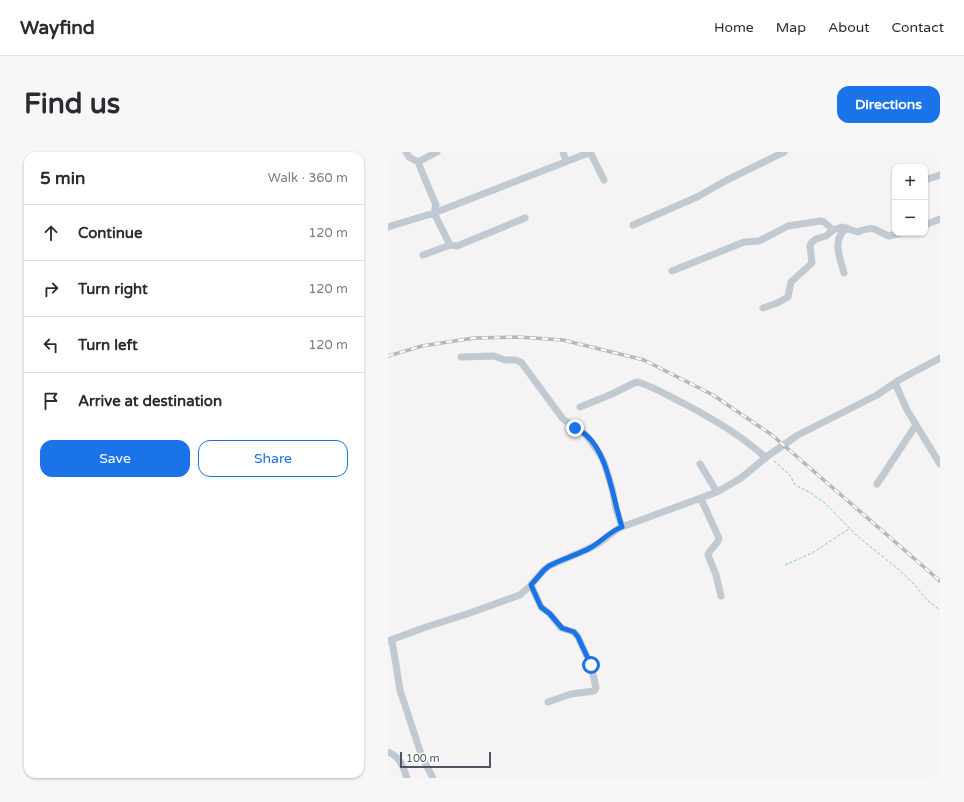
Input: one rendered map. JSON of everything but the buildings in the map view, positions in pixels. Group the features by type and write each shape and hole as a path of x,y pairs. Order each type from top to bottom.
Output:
{"street":[{"path":"406,152 409,157 418,162 436,205 434,213 450,245"},
{"path":"418,162 437,152"},
{"path":"563,152 566,161"},
{"path":"388,227 434,213 590,152 604,180"},
{"path":"633,225 697,197 727,180 784,152"},
{"path":"928,179 940,175"},
{"path":"423,255 450,245 457,246 525,218"},
{"path":"928,224 940,219"},
{"path":"672,271 744,242 759,241 788,226 820,221 824,222 833,230"},
{"path":"763,308 788,297 791,282 812,263 810,250 811,243 816,239 826,236 833,230 842,227 858,232 866,229 875,229 889,236 892,235"},
{"path":"844,273 838,249 838,242 842,232 847,228"},
{"path":"461,357 494,356 506,360 522,362 563,419 586,435 599,453 604,462 622,527"},
{"path":"433,778 422,757 400,690 390,641 514,597 524,592 544,570 551,565 598,544 610,534 622,527 717,492 741,478 798,435 877,395 895,383 940,358"},
{"path":"580,407 638,382 667,394 745,439 767,457"},
{"path":"895,383 907,410 940,464"},
{"path":"877,484 916,425"},
{"path":"700,464 717,492"},
{"path":"701,498 719,538 718,542 709,551 708,555 716,575 721,596"},
{"path":"531,585 541,607 550,614 562,628 574,632 578,637 588,656 595,681 596,688 594,691 576,693 548,702"},
{"path":"388,752 397,756 401,761 407,778"}],"path":[{"path":"767,457 782,467 790,475 795,485 821,500 850,528 903,574 927,600 940,610"},
{"path":"785,565 812,554 850,528"}],"railway":[{"path":"388,356 422,346 474,338 518,337 563,340 644,360 713,395 772,435 940,581"}],"route":[{"path":"575,428 591,440 604,462 622,527 610,534 598,544 549,566 531,585 541,607 550,614 564,630 574,632 578,637 591,665"}]}
